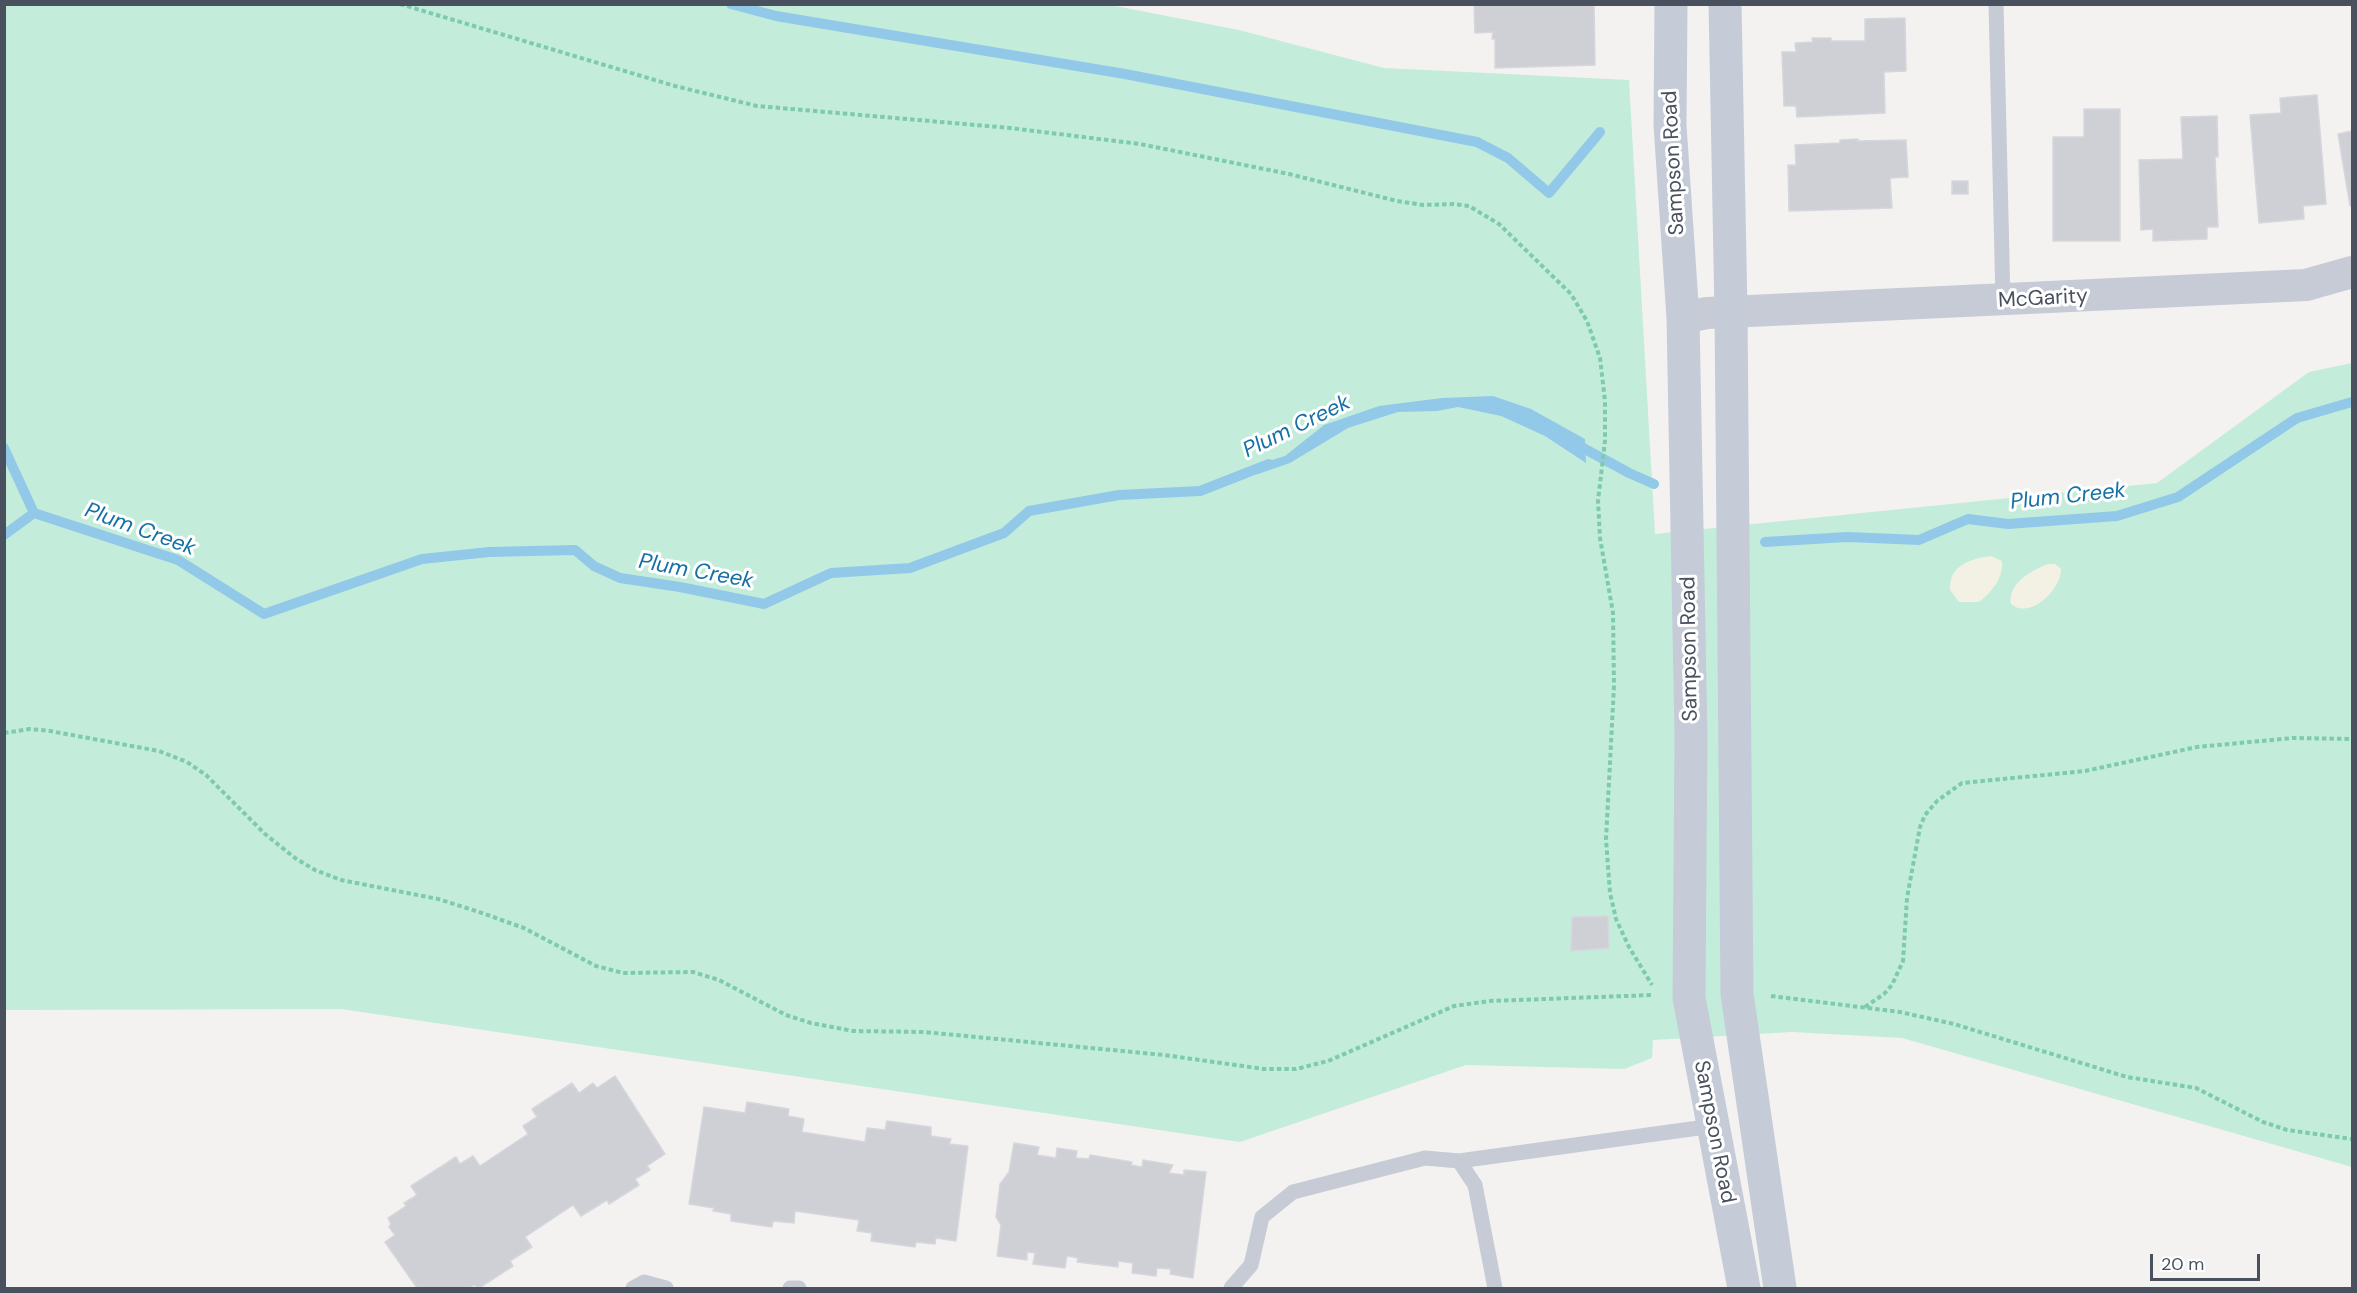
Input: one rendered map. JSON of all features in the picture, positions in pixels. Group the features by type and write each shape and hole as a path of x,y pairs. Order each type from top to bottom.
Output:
{"street":[{"name":"Sampson Road","path":"1671,4 1670,125 1683,318 1691,736 1689,998 1744,1288"},
{"name":"Sampson Road","path":"1725,4 1731,312 1737,994 1780,1288"},
{"name":"McGarity","path":"1683,318 1707,313 2306,285 2352,272"}],"lane":[{"path":"1996,4 2002,301"},
{"path":"1231,1288 1251,1265 1262,1217 1293,1192 1425,1158 1459,1161 1713,1126"},
{"path":"1459,1161 1475,1185 1495,1288"},
{"path":"633,1288 644,1282 666,1288"},
{"path":"790,1288 799,1288"}],"path":[{"path":"400,4 675,86 757,106 1010,128 1140,144 1289,174 1397,201 1423,205 1469,206 1499,224 1571,294 1580,306 1600,358 1605,401 1605,441 1598,501 1600,538 1613,613 1614,687 1606,839 1610,892 1616,919 1629,947 1653,986 1689,998"},
{"path":"4,733 30,729 51,730 159,751 187,762 206,775 265,834 295,858 315,870 341,880 438,899 476,910 524,928 596,966 623,973 693,972 719,980 786,1015 811,1023 853,1031 924,1032 1164,1055 1264,1069 1296,1069 1328,1061 1454,1006 1490,1001 1645,994 1689,998"},
{"path":"1864,1007 1893,985 1903,961 1907,898 1920,828 1925,815 1937,801 1962,783 2085,771 2197,747 2293,738 2352,739"},
{"path":"1737,994 1864,1007 1954,1024 2127,1077 2196,1088 2264,1122 2288,1130 2352,1139"}],"green space":[{"path":"1105,4 1239,30 1384,68 1629,80 1655,534 2157,483 2309,372 2352,363 2352,1167 1902,1038 1792,1032 1653,1040 1652,1058 1624,1069 1466,1065 1240,1142 341,1009 5,1010 4,5"}],"sand":[{"path":"1991,556 2002,561 2001,573 1996,584 1979,602 1959,602 1950,590 1953,575 1957,569 1969,561"},
{"path":"2048,564 2055,564 2061,569 2060,577 2050,594 2027,608 2019,608 2011,604 2013,590 2017,584 2028,574"}],"water":[{"path":"1493,396 1531,409 1585,439 1586,463 1545,436 1501,416 1458,407 1437,411 1398,412 1348,428 1290,463 1258,474 1255,465 1285,456 1324,425 1379,406 1442,398"}],"building":[{"path":"1474,4 1594,4 1595,65 1495,68 1493,32 1475,33"},
{"path":"1905,18 1906,71 1884,72 1885,113 1797,117 1796,106 1784,106 1782,52 1796,52 1795,43 1813,42 1812,38 1831,38 1831,41 1865,41 1865,19"},
{"path":"2317,95 2326,204 2303,206 2304,219 2259,223 2250,115 2281,113 2280,98"},
{"path":"2084,109 2120,109 2120,241 2053,241 2053,137 2084,137"},
{"path":"2217,116 2218,157 2215,157 2218,227 2207,227 2207,239 2153,241 2153,229 2141,230 2139,160 2183,159 2181,117"},
{"path":"2352,131 2352,205 2350,206 2338,134"},
{"path":"1858,139 1858,141 1906,140 1908,177 1890,178 1892,208 1789,211 1788,165 1796,165 1795,145 1840,143 1840,140"},
{"path":"1952,181 1968,181 1968,194 1952,194"},
{"path":"1608,916 1609,948 1571,951 1572,917"},
{"path":"615,1076 665,1154 647,1166 650,1170 635,1179 639,1185 609,1204 607,1200 581,1216 573,1205 525,1237 532,1247 510,1261 513,1266 479,1288 474,1285 470,1288 417,1288 385,1242 395,1235 389,1227 391,1224 388,1218 406,1206 404,1203 417,1195 411,1186 456,1157 460,1164 473,1156 480,1166 528,1134 523,1126 537,1117 532,1109 572,1083 579,1093 593,1083 597,1088"},
{"path":"747,1102 789,1109 788,1116 804,1119 802,1132 865,1142 867,1128 885,1130 887,1121 931,1127 931,1136 951,1139 949,1144 968,1146 956,1241 936,1238 935,1244 916,1242 915,1247 871,1241 872,1233 857,1231 859,1220 795,1211 794,1223 773,1221 772,1227 731,1221 731,1214 713,1211 714,1208 689,1204 704,1107 745,1113"},
{"path":"1014,1143 1039,1147 1037,1155 1056,1158 1057,1148 1077,1151 1076,1158 1089,1159 1090,1155 1132,1162 1131,1165 1142,1167 1143,1160 1173,1165 1169,1173 1184,1175 1184,1170 1206,1172 1193,1278 1170,1274 1171,1269 1157,1268 1156,1276 1132,1273 1133,1263 1118,1261 1118,1267 1077,1262 1078,1258 1067,1256 1065,1268 1033,1264 1035,1253 1027,1252 1027,1260 997,1256 1001,1225 996,1217 1000,1184 1009,1172"}],"waterway":[{"path":"731,4 776,16 1125,74 1477,142 1508,158 1549,193 1600,132"},
{"name":"Plum Creek","path":"1765,542 1847,537 1919,540 1968,519 2008,524 2117,516 2178,497 2297,418 2352,402"},
{"name":"Plum Creek","path":"1574,443 1654,484"},
{"name":"Plum Creek","path":"4,448 34,513 178,560 264,614 422,559 489,552 575,550 594,566 620,578 680,587 764,604 831,573 910,568 1004,533 1029,511 1119,495 1200,491 1269,464"},
{"path":"4,535 34,513"}]}
